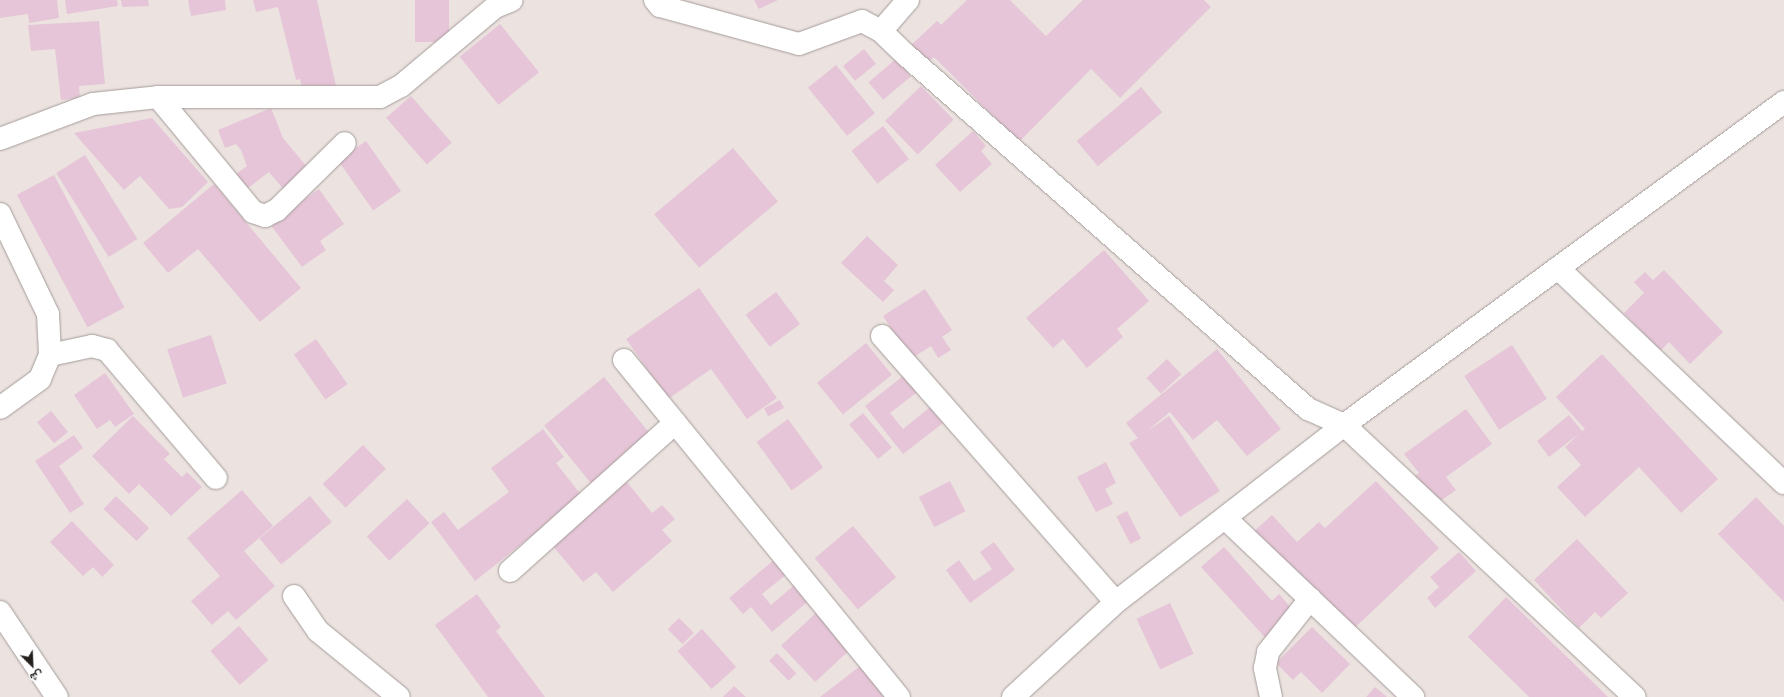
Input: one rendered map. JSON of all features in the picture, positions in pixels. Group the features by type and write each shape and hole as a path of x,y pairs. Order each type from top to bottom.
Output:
{"street":[{"path":"0,139 93,104 158,97 380,97 402,86 495,7 512,0"},
{"path":"655,0 660,6 799,44 862,21 881,31 1308,409 1344,425 1635,697"},
{"path":"881,31 908,0"},
{"path":"158,97 253,212 265,216 277,210 345,142"},
{"path":"1013,697 1116,602 1344,425 1784,102"},
{"path":"0,214 48,314 50,355 40,379 0,408"},
{"path":"1558,268 1784,483"},
{"path":"882,336 1116,602"},
{"path":"50,355 92,346 107,350 216,478"},
{"path":"624,360 899,697"},
{"path":"510,571 675,423"},
{"path":"1225,518 1413,697"},
{"path":"294,596 318,631 399,697"},
{"path":"1271,697 1265,668 1268,652 1310,599"},
{"path":"0,612 57,697"}],"building":[{"path":"0,0 57,0 59,18 29,23 28,14 0,18"},
{"path":"65,0 117,0 118,6 67,14"},
{"path":"121,0 148,0 149,6 122,7"},
{"path":"188,0 225,0 226,10 191,16"},
{"path":"253,0 317,0 336,86 304,98 300,79 296,80 278,7 256,12"},
{"path":"415,0 449,0 449,42 415,42"},
{"path":"754,0 778,0 759,9"},
{"path":"967,0 1010,0 1046,36 1083,0 1204,0 1211,7 1120,98 1091,69 1019,142 934,57 927,63 910,46 937,21 941,25"},
{"path":"99,21 105,84 79,86 80,98 61,100 55,49 31,51 28,25"},
{"path":"500,24 539,72 499,105 460,57"},
{"path":"864,49 876,64 855,81 843,66"},
{"path":"896,59 911,77 883,100 868,82"},
{"path":"836,65 875,113 847,136 808,88"},
{"path":"921,86 954,120 918,155 885,121"},
{"path":"1141,87 1162,112 1098,166 1077,141"},
{"path":"411,96 452,143 427,164 386,118"},
{"path":"271,108 283,138 313,174 285,191 269,172 248,188 236,174 247,166 241,150 236,144 225,148 218,130"},
{"path":"152,118 208,182 182,207 169,209 140,176 124,190 74,133"},
{"path":"883,126 909,159 877,184 851,151"},
{"path":"973,131 986,146 981,151 992,164 960,192 935,165"},
{"path":"366,141 401,191 373,210 338,161"},
{"path":"733,148 778,202 699,268 654,214"},
{"path":"85,155 137,239 109,257 56,173"},
{"path":"54,175 124,307 87,327 17,195"},
{"path":"214,184 301,288 260,322 198,249 168,273 143,243"},
{"path":"319,189 344,224 320,241 326,250 302,267 270,224"},
{"path":"867,236 898,265 884,281 894,290 883,302 841,263"},
{"path":"1104,250 1149,301 1117,329 1123,337 1087,368 1063,339 1053,348 1026,318"},
{"path":"1664,270 1723,332 1690,364 1669,342 1660,351 1624,313 1644,293 1634,282 1645,272 1653,280"},
{"path":"699,288 777,398 747,419 711,369 668,399 626,339"},
{"path":"925,289 952,330 942,337 951,350 938,358 931,346 911,359 883,316"},
{"path":"776,292 800,324 770,347 746,315"},
{"path":"211,335 227,384 183,398 167,349"},
{"path":"316,339 348,384 325,400 294,354"},
{"path":"866,343 892,375 843,415 817,383"},
{"path":"1512,345 1547,399 1499,430 1464,376"},
{"path":"1217,349 1281,429 1247,456 1217,420 1193,440 1170,412 1146,432 1169,416 1220,491 1180,517 1129,443 1138,438 1126,423"},
{"path":"1602,354 1718,479 1681,513 1639,467 1585,517 1557,487 1581,465 1565,447 1580,433 1549,457 1537,441 1569,415 1582,431 1585,429 1556,397"},
{"path":"1167,359 1181,374 1161,393 1147,378"},
{"path":"105,373 134,414 115,427 110,420 97,429 74,395"},
{"path":"907,373 920,390 890,413 903,429 934,404 947,420 903,454 865,406"},
{"path":"604,377 652,436 592,485 544,425"},
{"path":"780,400 784,408 768,416 764,408"},
{"path":"1466,409 1492,444 1446,477 1456,490 1435,505 1414,477 1419,473 1404,454"},
{"path":"51,411 68,432 54,443 37,422"},
{"path":"863,413 892,447 878,459 849,425"},
{"path":"133,416 170,454 164,459 182,477 187,472 202,487 171,516 139,484 129,494 92,456"},
{"path":"788,419 823,468 792,490 756,442"},
{"path":"543,429 564,457 556,463 582,496 475,581 431,522 444,512 458,530 509,492 491,468"},
{"path":"74,435 83,448 59,466 84,504 70,513 35,461"},
{"path":"363,445 386,469 346,508 323,484"},
{"path":"1106,462 1116,483 1105,489 1113,504 1096,512 1077,477"},
{"path":"950,481 965,511 934,527 919,497"},
{"path":"1376,481 1439,548 1345,637 1250,535 1272,515 1297,542 1319,522 1325,528"},
{"path":"627,482 652,513 662,505 675,519 662,530 672,541 613,592 596,572 583,582 552,545"},
{"path":"242,490 273,526 244,551 275,586 236,620 228,611 212,625 191,601 220,576 187,538"},
{"path":"116,496 149,528 137,541 103,509"},
{"path":"310,496 332,522 281,564 259,538"},
{"path":"1756,497 1784,526 1784,602 1718,534"},
{"path":"407,499 430,523 389,561 367,537"},
{"path":"1127,511 1141,539 1130,544 1116,516"},
{"path":"72,521 114,565 102,577 93,567 83,576 50,542"},
{"path":"853,526 896,577 858,609 815,558"},
{"path":"1577,539 1628,593 1601,618 1595,612 1579,628 1534,580"},
{"path":"994,542 1015,570 970,603 946,570 959,560 974,581 992,569 980,552"},
{"path":"1224,547 1272,601 1279,594 1299,617 1270,643 1201,567"},
{"path":"1459,552 1476,571 1435,608 1427,598 1439,587 1430,577"},
{"path":"775,559 787,574 762,594 771,605 798,582 812,598 772,632 751,607 743,614 729,598"},
{"path":"477,594 501,627 496,631 545,697 488,697 435,625"},
{"path":"1506,597 1608,697 1529,697 1468,637"},
{"path":"1170,603 1194,654 1160,669 1136,619"},
{"path":"817,612 851,649 815,682 781,645"},
{"path":"679,618 694,633 683,644 668,629"},
{"path":"239,626 269,660 240,685 210,651"},
{"path":"1312,627 1350,664 1322,693 1301,672 1293,680 1276,663"},
{"path":"702,629 736,667 712,689 677,651"},
{"path":"777,653 796,673 789,681 769,661"},
{"path":"864,663 891,697 820,697"},
{"path":"734,686 746,697 723,697"},
{"path":"1375,687 1387,697 1366,697"}]}
